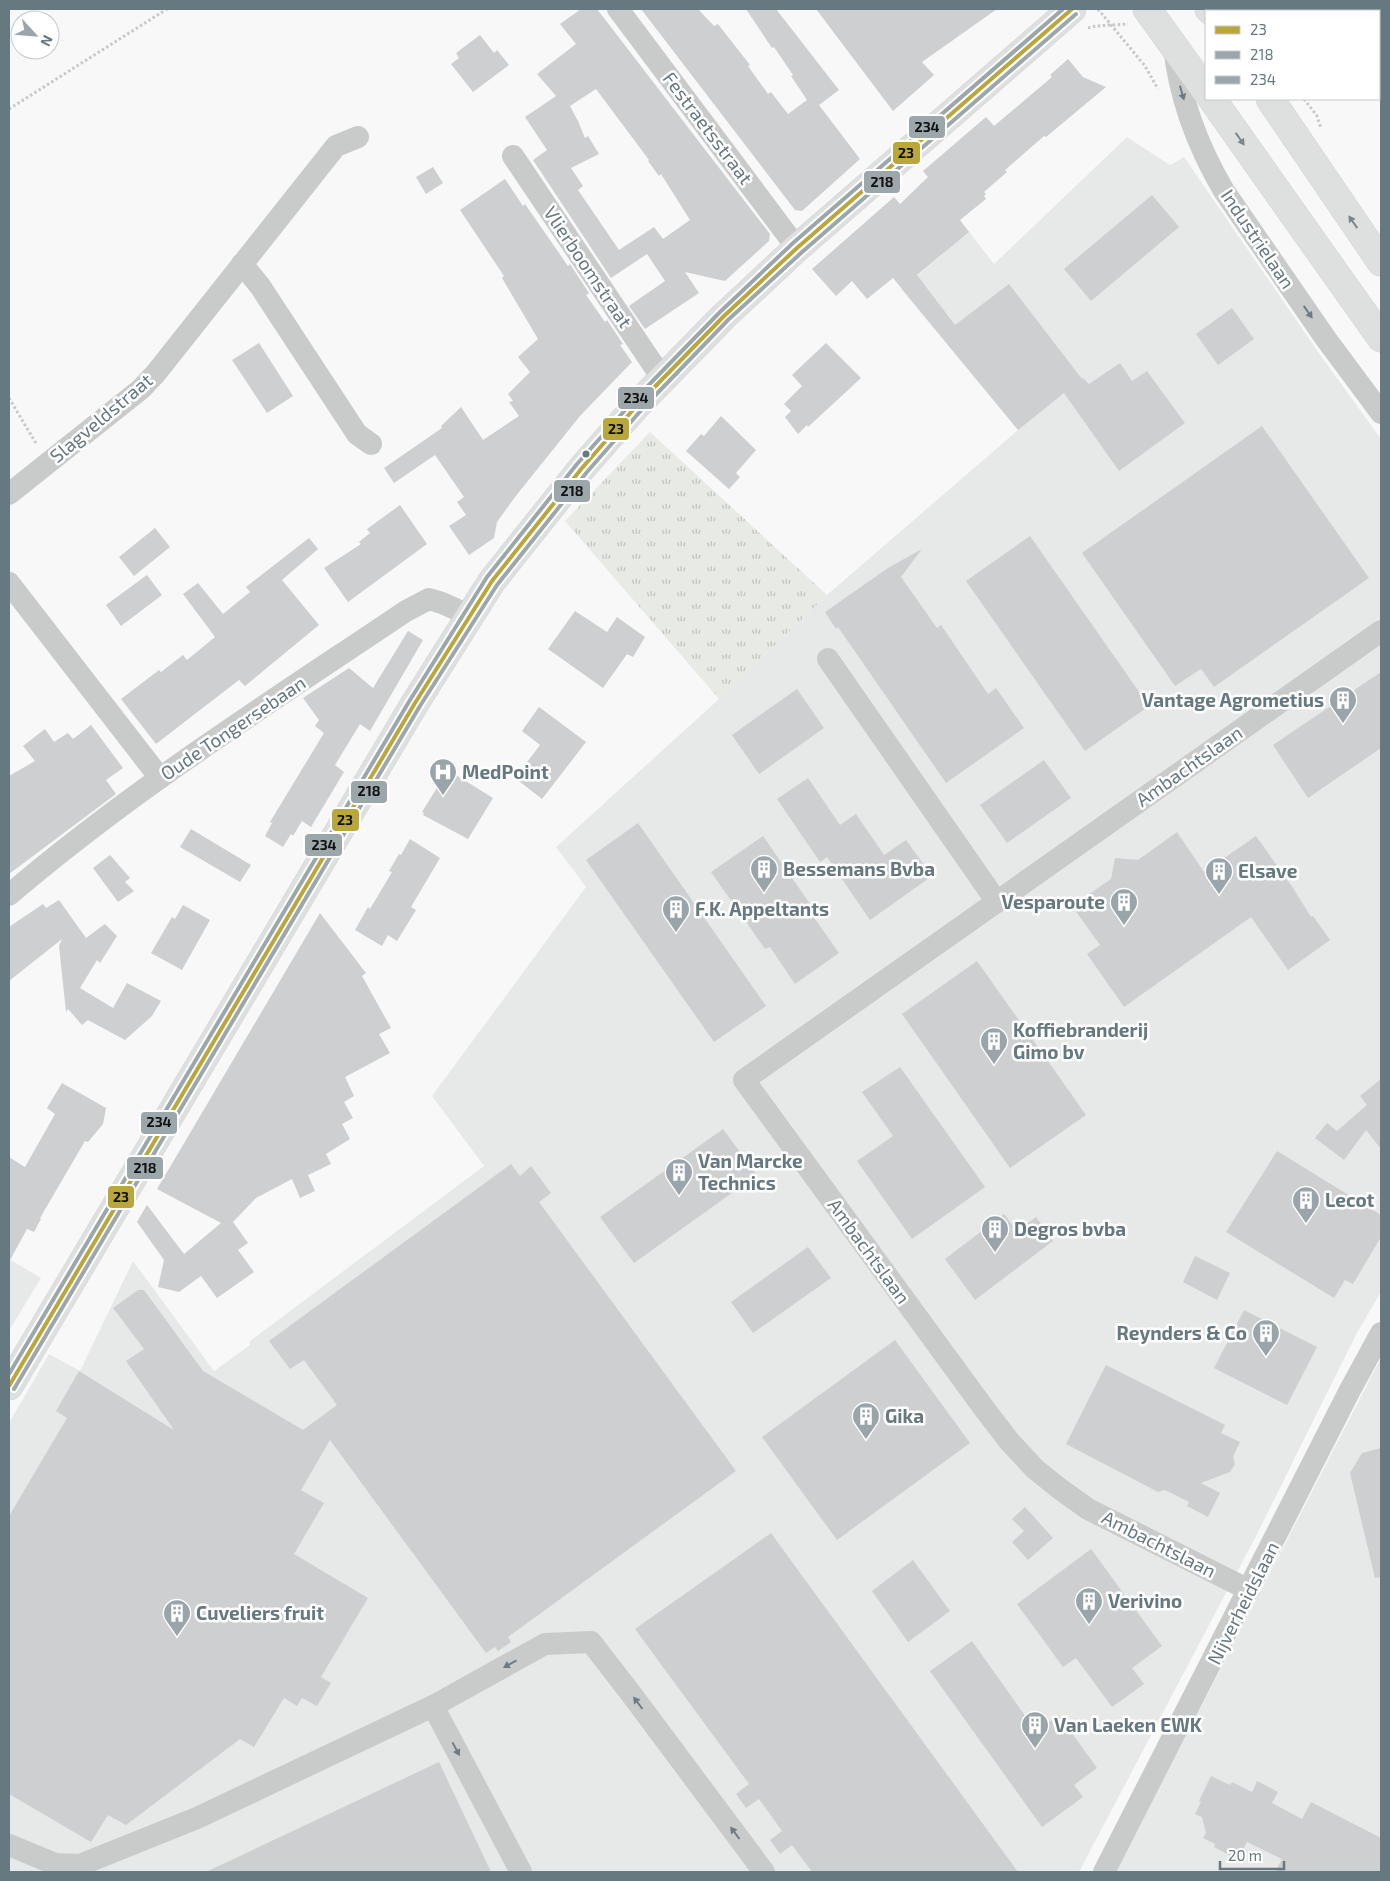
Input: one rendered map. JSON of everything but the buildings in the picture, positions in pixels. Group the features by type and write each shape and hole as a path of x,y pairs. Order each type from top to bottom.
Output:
{"main road":[{"path":"1147,9 1205,90"},
{"path":"9,1386 415,703 492,582 611,434 662,378 724,316 797,248 1062,13"},
{"path":"1213,100 1381,338"},
{"path":"1271,100 1381,262"}],"street":[{"name":"Festraetsstraat","path":"618,9 797,248"},
{"name":"Industrielaan","path":"1174,45 1177,74 1192,126 1212,170 1224,191 1326,339 1381,413"},
{"name":"Slagveldstraat","path":"9,494 141,389 156,373 336,146 358,137"},
{"name":"Vlierboomstraat","path":"513,156 662,378"},
{"path":"242,264 260,286 357,434 371,444"},
{"path":"9,583 160,778"},
{"name":"Oude Tongersebaan","path":"9,895 52,858 160,778 406,611 429,599 471,616"},
{"name":"Ambachtslaan","path":"1249,1590 1088,1508 1035,1469 1009,1441 983,1407 744,1080 1381,631"},
{"path":"828,659 997,902"},
{"name":"Nijverheidslaan","path":"1104,1872 1350,1390 1381,1333"},
{"path":"9,1845 55,1864 80,1865 197,1818 433,1706 545,1644 591,1642 764,1872"},
{"path":"433,1706 521,1872"}],"path":[{"path":"9,109 167,9"},
{"path":"1098,9 1111,24"},
{"path":"9,398 48,463"}],"shaded area":[{"path":"1127,137 1170,165 1184,157 1321,356 1381,439 1381,1292 1357,1333 1257,1534 1079,1872 9,1872 9,1423 49,1354 80,1371 133,1261 214,1371 250,1345 250,1341 484,1166 432,1096 586,887 556,847 719,699 827,595 1018,430 901,289 943,254 956,238 967,229 994,264"},
{"path":"9,1259 41,1278 9,1331"},
{"path":"1381,1358 1381,1872 1116,1872 1373,1373"}],"green space":[{"path":"650,432 827,595 719,699 565,521"}],"transit line":[{"name":"234","path":"9,1374 410,700 487,577 577,464 635,399 720,312 793,243 1063,9"},
{"name":"23","path":"9,1386 415,703 492,581 582,468 639,403 724,316 797,248 1072,9"},
{"name":"218","path":"14,1389 420,706 497,585 587,472 644,407 728,320 801,253 1076,14"}],"place":[{"name":"Vantage Agrometius","path":"1343,724"},
{"name":"MedPoint","path":"443,796"},
{"name":"Bessemans Bvba","path":"764,893"},
{"name":"Elsave","path":"1219,895"},
{"name":"Vesparoute","path":"1124,926"},
{"name":"F.K. Appeltants","path":"676,933"},
{"name":"Koffiebranderij Gimo bv","path":"994,1065"},
{"name":"Van Marcke Technics","path":"679,1196"},
{"name":"Lecot","path":"1306,1224"},
{"name":"Degros bvba","path":"995,1253"},
{"name":"Reynders & Co","path":"1266,1357"},
{"name":"Gika","path":"866,1440"},
{"name":"Verivino","path":"1089,1625"},
{"name":"Cuveliers fruit","path":"177,1637"},
{"name":"Van Laeken EWK","path":"1035,1749"}]}
